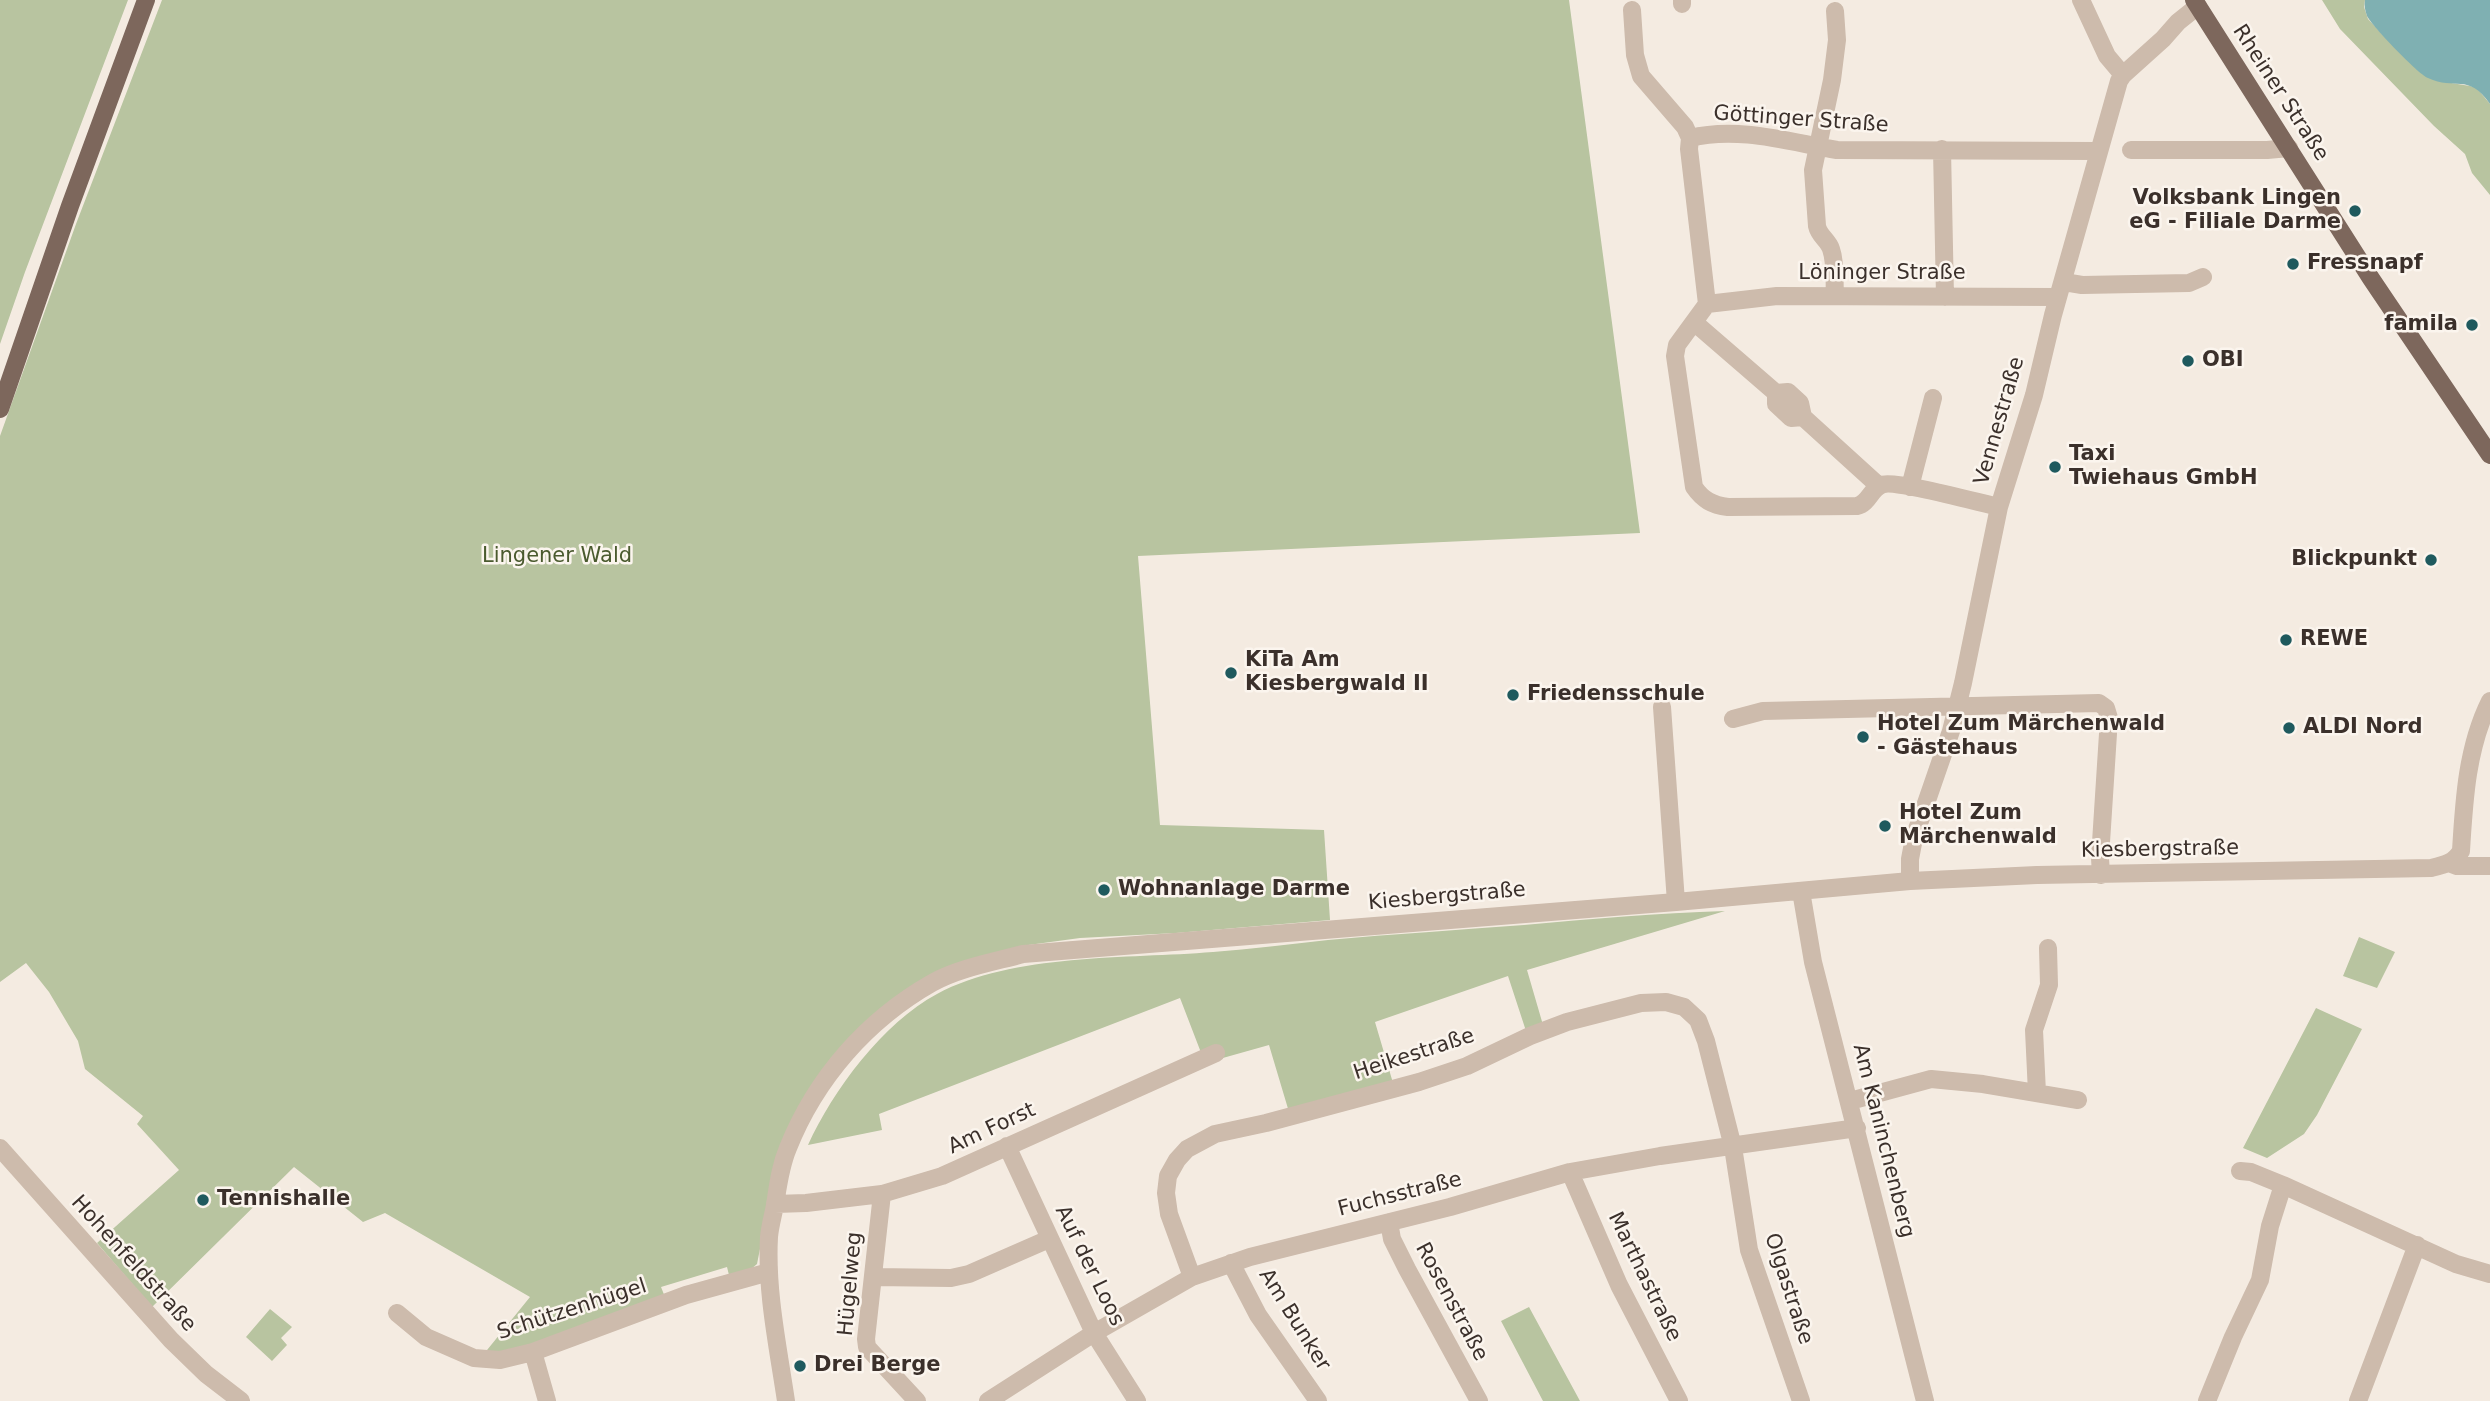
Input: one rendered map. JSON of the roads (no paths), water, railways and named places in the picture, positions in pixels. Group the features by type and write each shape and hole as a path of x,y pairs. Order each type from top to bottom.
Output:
{"main road":[{"path":"0,409 70,206 146,0"},
{"name":"Rheiner Straße","path":"2196,3 2370,277 2490,455"}],"street":[{"path":"2081,0 2107,56 2123,75"},
{"name":"Vennestraße","path":"1910,881 1914,838 1958,706 1999,507 2034,395 2098,151 2123,75 2163,39 2196,3"},
{"name":"Göttinger Straße","path":"1632,10 1635,55 1641,76 1685,127 1690,138 1713,134 1740,134 1802,142 1837,150 2098,151"},
{"path":"1835,11 1838,40 1813,170 1816,226 1832,251 1835,295"},
{"path":"1690,138 1689,149 1707,304 1677,345 1675,356 1694,488 1700,496 1715,506 1857,506 1864,504 1880,485"},
{"path":"2131,150 2289,148"},
{"path":"1942,149 1945,298"},
{"name":"Löninger Straße","path":"1707,304 1777,296 1927,295 1945,298 2082,285 2189,283 2203,278"},
{"path":"1695,323 1776,393 1788,392 1800,403 1803,417 1880,485 1910,487 1999,507"},
{"path":"1910,487 1933,398"},
{"path":"2449,863 2461,851 2468,772 2481,722 2490,701"},
{"path":"1733,719 1763,711 2098,703 2106,708 2109,718 2101,875"},
{"path":"1662,707 1676,902"},
{"name":"Kiesbergstraße","path":"786,1401 769,1272 769,1235 787,1149 808,1107 861,1034 896,1006 935,982 976,967 1023,954 1076,948 1676,902 1910,881 1980,877 2431,868 2449,863 2457,866 2490,866"},
{"name":"Am Kaninchenberg","path":"1801,891 1813,962 1925,1401"},
{"path":"2037,1093 2034,1030 2049,985 2048,948"},
{"name":"Heikestraße","path":"1192,1277 1168,1214 1166,1193 1168,1176 1187,1149 1215,1134 1266,1123 1443,1074 1467,1066 1530,1036 1612,1009 1641,1003 1665,1002 1684,1007 1698,1020 1706,1041 1733,1147"},
{"name":"Am Forst","path":"775,1203 806,1203 882,1194 942,1176 1216,1053"},
{"path":"1850,1101 1931,1079 1983,1084 2078,1100"},
{"name":"Fuchsstraße","path":"988,1401 1094,1333 1192,1277 1231,1263 1570,1172 1660,1156 1857,1128"},
{"name":"Auf der Loos","path":"1007,1146 1094,1333 1137,1401"},
{"name":"Olgastraße","path":"1733,1147 1749,1250 1801,1401"},
{"name":"Hohenfeldstraße","path":"0,1148 171,1340 206,1374 241,1401"},
{"path":"2240,1171 2251,1172 2283,1185 2456,1264 2490,1274"},
{"name":"Marthastraße","path":"1570,1172 1619,1285 1679,1401"},
{"path":"2207,1401 2260,1280 2270,1226 2283,1185"},
{"name":"Hügelweg","path":"882,1194 867,1347 917,1401"},
{"name":"Rosenstraße","path":"1389,1222 1392,1239 1406,1269 1479,1401"},
{"path":"874,1277 951,1278 969,1274 1049,1239"},
{"path":"2358,1401 2417,1245"},
{"name":"Am Bunker","path":"1231,1263 1258,1315 1318,1401"},
{"name":"Schützenhügel","path":"397,1313 426,1336 474,1359 500,1360 533,1352 686,1296 769,1272"},
{"path":"533,1352 547,1401"}],"water":[{"path":"2365,0 2490,0 2490,104 2475,88 2438,82 2423,75 2367,16"}],"place":[{"name":"Volksbank Lingen eG - Filiale Darme","path":"2355,211"},
{"name":"Fressnapf","path":"2293,264"},
{"name":"famila","path":"2472,325"},
{"name":"OBI","path":"2188,361"},
{"name":"Taxi Twiehaus GmbH","path":"2055,467"},
{"name":"Blickpunkt","path":"2431,560"},
{"name":"REWE","path":"2286,640"},
{"name":"KiTa Am Kiesbergwald II","path":"1231,673"},
{"name":"Friedensschule","path":"1513,695"},
{"name":"ALDI Nord","path":"2289,728"},
{"name":"Hotel Zum Märchenwald - Gästehaus","path":"1863,737"},
{"name":"Hotel Zum Märchenwald","path":"1885,826"},
{"name":"Wohnanlage Darme","path":"1104,890"},
{"name":"Tennishalle","path":"203,1200"},
{"name":"Drei Berge","path":"800,1366"}],"park label":[{"name":"Lingener Wald","path":"557,557"}]}
